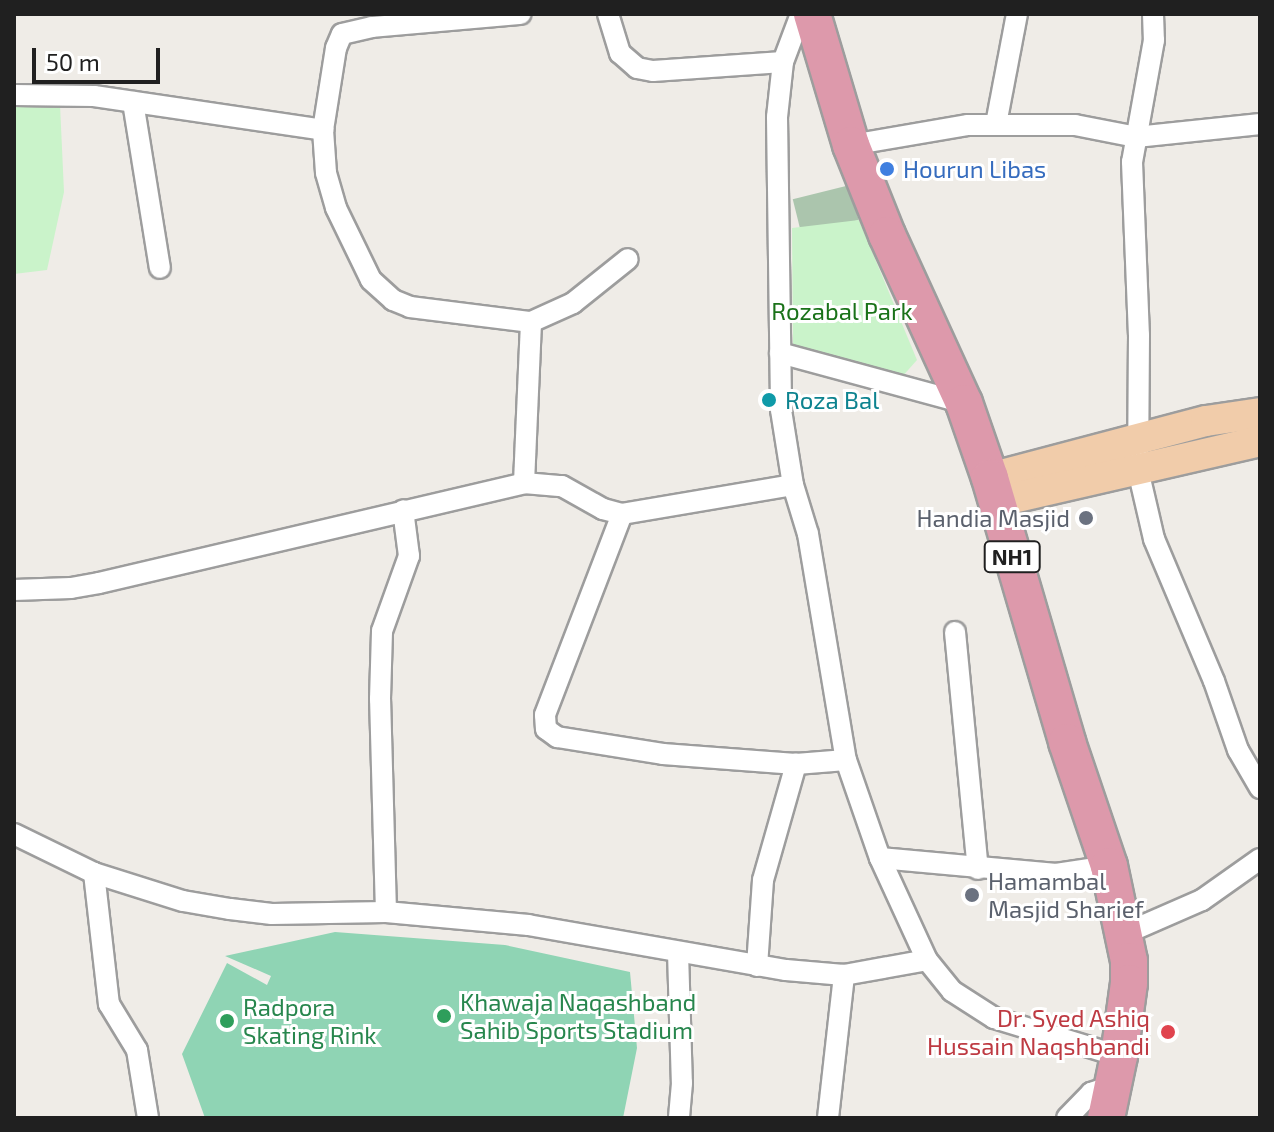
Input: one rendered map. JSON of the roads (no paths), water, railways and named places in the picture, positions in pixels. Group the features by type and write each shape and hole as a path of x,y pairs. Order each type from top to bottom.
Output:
{"highway":[{"name":"NH1","path":"812,14 851,145 887,235 964,403 993,490 1036,641 1109,866 1124,934 1129,983 1111,1099"}],"main road":[{"path":"993,490 1137,440 1206,421 1260,413"},
{"path":"993,490 1138,470 1206,451 1260,441"}],"street":[{"path":"520,14 372,27 342,34 336,48 323,130 326,173 336,208 380,291 410,307 531,322 573,303 628,259"},
{"path":"608,14 620,53 637,68 653,71 783,62"},
{"path":"801,14 783,62 777,117 781,410 793,485 808,534 846,760 880,858 927,960 952,991 1111,1099"},
{"path":"996,124 1017,14"},
{"path":"1153,14 1154,40 1136,137 1131,185 1139,335 1138,470 1154,539 1214,681 1238,750 1260,788"},
{"path":"14,95 94,96 323,130"},
{"path":"133,102 160,268"},
{"path":"851,145 956,126 1075,125 1136,137 1260,124"},
{"path":"524,483 531,322"},
{"path":"780,353 964,403"},
{"path":"14,590 71,588 99,583 524,483 562,486 603,509 622,514 793,485"},
{"path":"386,912 380,699 382,631 409,556 403,510"},
{"path":"622,514 545,715 546,729 557,737 663,754 796,764 846,760"},
{"path":"955,632 978,869"},
{"path":"757,966 763,880 796,764"},
{"path":"14,834 94,873 183,901 230,909 272,914 386,912 528,925 757,966 844,975 927,960"},
{"path":"880,858 1056,874 1109,866"},
{"path":"1124,934 1202,900 1260,859"},
{"path":"94,873 109,1004 137,1050 148,1118"},
{"path":"678,952 682,1083 679,1118"},
{"path":"828,1118 844,975"},
{"path":"1067,1118 1091,1093 1111,1099"}],"place":[{"name":"Hourun Libas","path":"887,169"},
{"name":"Roza Bal","path":"769,400"},
{"name":"Handia Masjid","path":"1086,518"},
{"name":"Hamambal Masjid Sharief","path":"972,895"},
{"name":"Khawaja Naqashband Sahib Sports Stadium","path":"444,1016"},
{"name":"Radpora Skating Rink","path":"227,1021"},
{"name":"Dr. Syed Ashiq Hussain Naqshbandi","path":"1168,1032"}],"park label":[{"name":"Rozabal Park","path":"842,311"}]}
